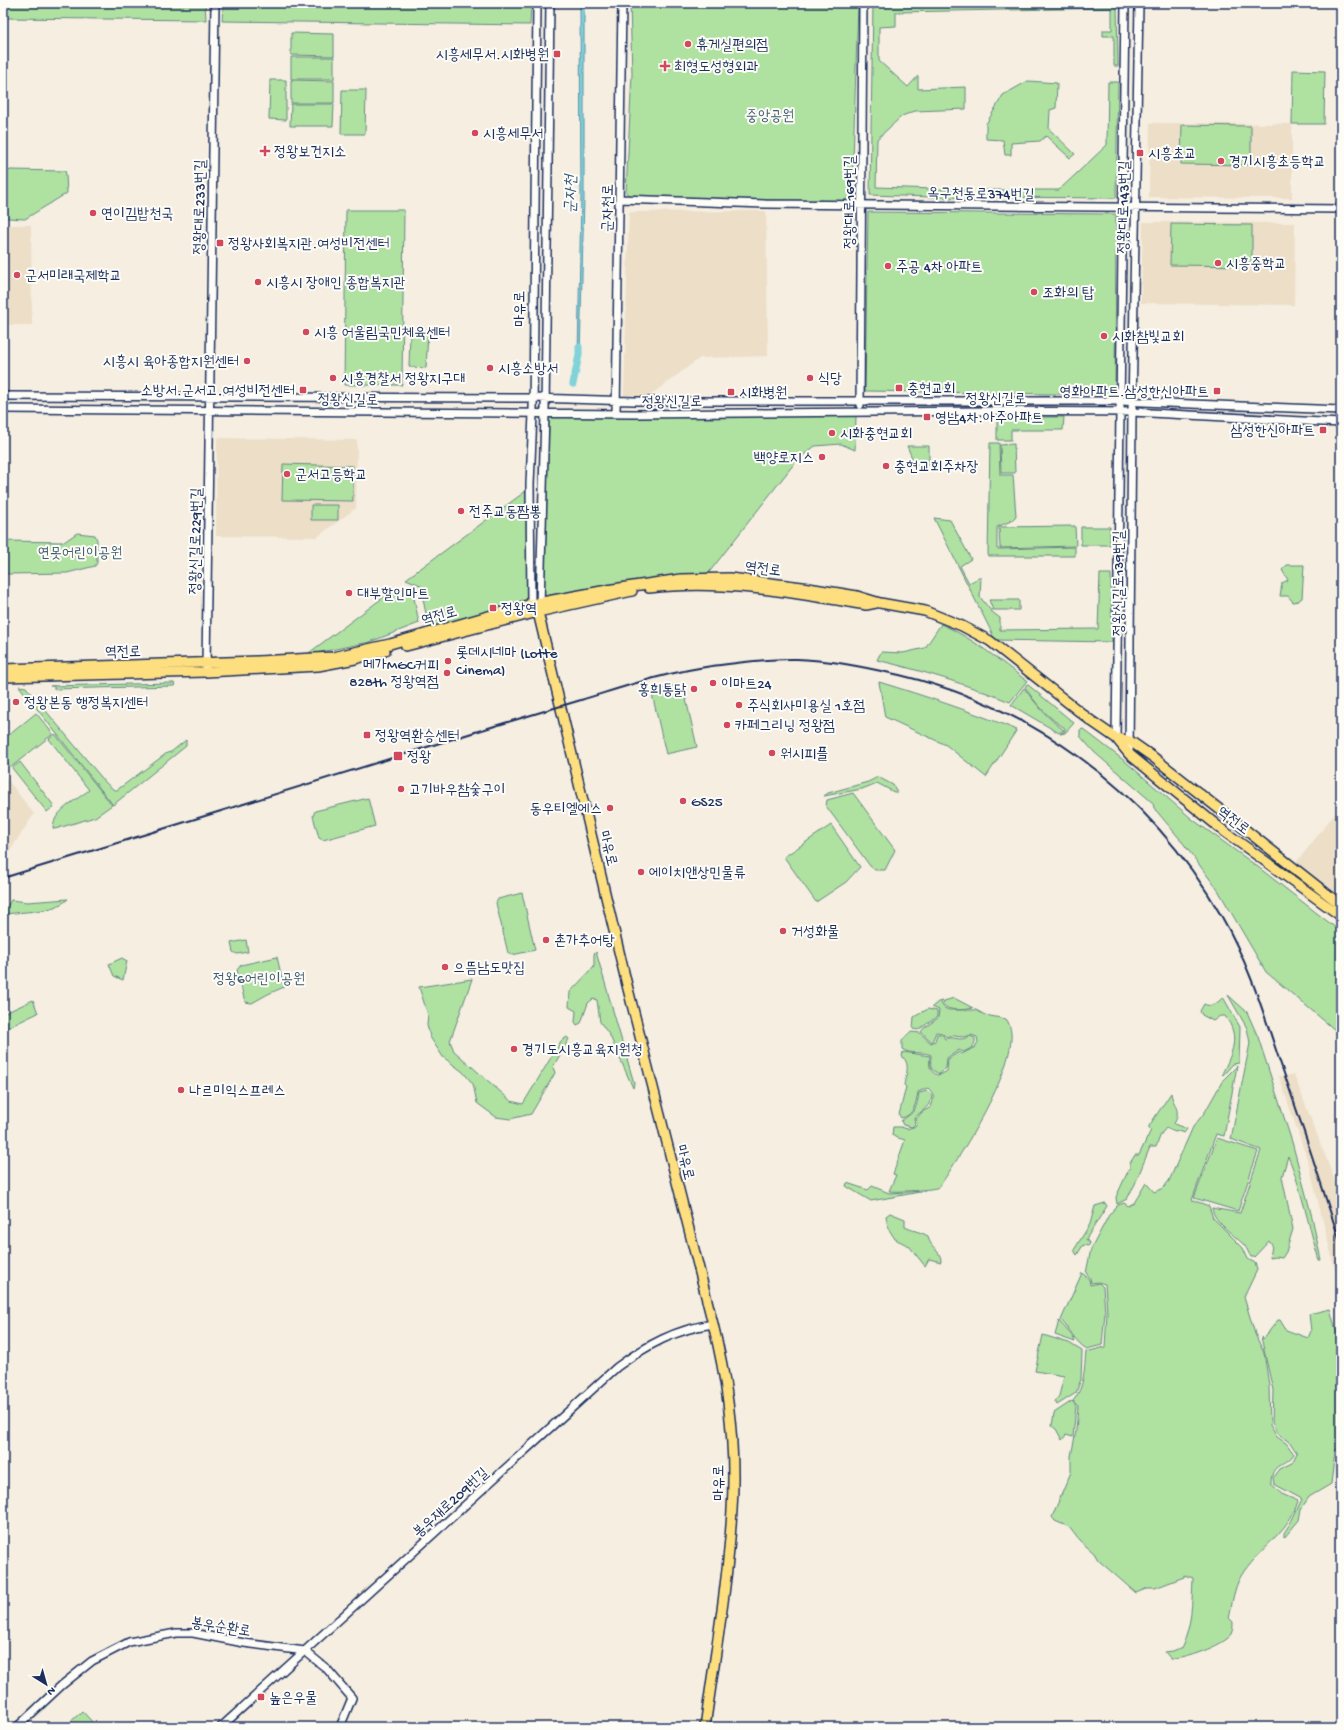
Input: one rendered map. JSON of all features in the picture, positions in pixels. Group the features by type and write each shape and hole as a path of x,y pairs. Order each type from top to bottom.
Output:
{"main road":[{"name":"역전로","path":"3,669 206,667 333,657 398,642 531,604 660,581 681,579 730,578 857,596 880,603 925,611 962,626 990,641 1090,720 1116,738 1129,754 1225,832 1341,916"},
{"name":"역전로","path":"3,677 206,667 333,663 538,612 635,590 685,586 731,585 777,590 866,605 880,603"},
{"name":"마유로","path":"538,612 627,985 713,1324 723,1373 732,1451 732,1510 725,1585 705,1727"},
{"name":"역전로","path":"1116,738 1130,741 1341,905"}],"street":[{"name":"정왕대로233번길","path":"210,411 215,3"},
{"name":"마유로","path":"537,3 533,398 530,484 531,604 538,612"},
{"name":"마유로","path":"538,612 541,603 545,414 550,3"},
{"name":"군자천로","path":"616,414 622,3"},
{"name":"정왕대로169번길","path":"859,412 863,3"},
{"name":"정왕대로143번길","path":"1119,412 1124,3"},
{"name":"정왕대로143번길","path":"1132,412 1139,3"},
{"name":"옥구천동로374번길","path":"620,199 765,204 1341,209"},
{"name":"정왕신길로","path":"3,396 210,398 533,398 617,401 1119,400 1341,410"},
{"name":"정왕신길로","path":"3,409 532,414 1132,412 1341,423"},
{"name":"정왕신길로229번길","path":"206,667 210,411"},
{"name":"정왕신길로139번길","path":"1116,738 1119,412"},
{"name":"정왕신길로139번길","path":"1129,754 1132,412"},
{"name":"봉우재로209번길","path":"221,1727 618,1367 641,1349 679,1332 713,1324"},
{"name":"봉우순환로","path":"17,1727 62,1685 92,1661 130,1642 176,1633 193,1633 244,1643 305,1650"},
{"path":"305,1650 327,1669 352,1698 340,1727"}],"shaded area":[{"name":"경기시흥초등학교","path":"1150,123 1292,124 1292,198 1149,197"},
{"path":"766,211 768,356 700,358 649,396 624,395 629,212"},
{"name":"시흥중학교","path":"1143,222 1295,223 1294,305 1141,303"},
{"name":"군서미래국제학교","path":"3,225 31,225 32,325 3,325"},
{"name":"군서고등학교","path":"217,438 357,440 356,508 317,537 216,536"},
{"path":"3,774 34,814 7,855 3,856"},
{"path":"1341,806 1341,898 1296,863"},
{"path":"1294,1075 1341,1197 1341,1294 1309,1165 1279,1076"}],"green space":[{"path":"3,3 205,3 206,20 3,18"},
{"path":"223,3 531,3 530,25 222,21"},
{"name":"중앙공원","path":"630,3 858,3 852,194 844,201 630,198 626,192 632,74"},
{"path":"873,3 1117,3 1118,66 1114,66 1114,36 1103,36 1103,30 1112,30 1112,8 896,12 896,26 879,27 879,61 908,87 918,76 918,89 966,87 966,109 915,111 902,116 877,139 876,187 964,190 963,198 870,195"},
{"path":"291,33 334,34 334,56 291,55"},
{"path":"291,57 334,57 334,79 291,79"},
{"path":"1293,70 1325,71 1324,124 1292,124"},
{"path":"270,80 286,80 286,120 269,119"},
{"path":"291,80 334,81 334,103 291,103"},
{"path":"1028,81 1057,83 1056,108 1050,110 1049,129 1075,154 1070,158 1046,136 1040,141 1011,143 1011,155 1005,155 1003,140 986,139 986,124 1003,95"},
{"path":"1108,82 1118,82 1116,198 985,197 986,190 1059,190 1107,145"},
{"path":"342,90 366,90 365,134 341,134"},
{"path":"291,104 334,104 333,126 290,126"},
{"path":"1182,125 1251,126 1251,165 1181,164"},
{"path":"10,170 65,171 67,193 25,219 8,218 5,216 7,173"},
{"path":"346,210 404,210 402,385 344,385"},
{"path":"868,212 1116,214 1115,395 865,391"},
{"path":"1171,224 1252,225 1252,266 1170,265"},
{"path":"410,332 428,333 426,368 409,367"},
{"path":"856,416 855,450 841,444 815,446 797,460 707,575 544,600 549,417"},
{"path":"997,417 1064,417 1063,430 1011,430 1011,440 997,440"},
{"path":"990,443 999,443 1000,475 1013,475 1016,516 1011,521 997,527 997,549 1075,547 1075,556 988,556"},
{"path":"1014,444 1015,473 1001,473 1000,445"},
{"path":"907,446 929,446 929,465 915,465"},
{"path":"283,464 353,466 353,501 282,500"},
{"path":"526,491 527,600 429,628 420,585 406,579"},
{"path":"311,505 338,505 338,520 311,520"},
{"path":"934,518 950,520 971,559 960,566 969,583 981,577 980,597 992,612 1000,618 1000,630 1098,629 1100,574 1111,574 1112,642 994,640 992,633"},
{"path":"1075,526 1076,546 1000,548 999,527"},
{"path":"1081,527 1110,527 1110,545 1081,545"},
{"name":"연못어린이공원","path":"77,533 95,535 97,540 97,563 95,566 67,573 7,574 3,571 3,544 5,541 64,542"},
{"path":"1287,565 1304,565 1302,598 1298,601 1293,602 1288,596 1280,596 1282,583 1288,580 1282,570"},
{"path":"396,588 413,593 419,623 370,642 306,655"},
{"path":"989,600 1019,600 1019,610 993,610"},
{"path":"941,624 975,643 1027,681 1010,702 944,678 877,660 881,652 903,653 925,648"},
{"path":"879,682 964,710 1015,729 1016,731 986,777 946,745 885,717"},
{"path":"174,683 175,686 54,689 54,686 50,686"},
{"path":"680,684 683,686 697,747 666,754 652,694 654,690"},
{"path":"1027,684 1074,723 1065,733 1060,734 1065,731 1065,728 1053,720 1037,704 1025,687"},
{"path":"19,686 26,687 106,783 114,790 117,790 186,740 186,746 113,805"},
{"path":"1024,688 1042,711 1064,730 1059,733 1011,705"},
{"path":"36,713 53,734 11,767 3,757 3,740"},
{"path":"1083,729 1126,762 1192,819 1258,867 1341,932 1341,1035 1266,972 1218,890 1180,839 1154,808 1153,803 1094,752 1080,736 1080,730"},
{"path":"55,734 112,805 95,817 55,829 53,828 54,822 61,811 89,790 49,739"},
{"path":"20,762 54,806 47,812 12,768"},
{"path":"878,777 893,785 897,792 894,792 877,783 862,789 824,796 828,793 868,782"},
{"path":"853,793 895,850 885,870 875,870 870,866 826,806 827,800"},
{"path":"368,798 375,826 323,840 319,838 313,816 315,811"},
{"path":"831,825 860,867 846,882 816,902 784,857"},
{"path":"522,893 535,950 512,955 508,953 496,903 498,899"},
{"path":"68,899 55,907 39,911 6,914 4,912 11,900 27,902"},
{"path":"246,940 248,952 237,954 233,952 231,943"},
{"path":"596,952 634,1083 633,1088 610,1036 600,1022 597,1000 593,999 588,1003 581,1023 577,1025 575,1022 576,1011 569,1007 570,992 594,967 594,954"},
{"name":"정왕6어린이공원","path":"277,957 284,987 252,1003 245,1002 237,970 241,965"},
{"path":"122,958 127,961 123,980 114,976 109,964"},
{"path":"472,979 450,1041 454,1051 511,1101 523,1104 561,1041 567,1037 569,1039 553,1067 555,1073 531,1114 510,1119 496,1117 477,1103 473,1084 463,1072 443,1057 430,1037 427,1025 428,1015 419,987"},
{"path":"1228,995 1247,1012 1258,1037 1292,1142 1312,1217 1321,1260 1319,1260 1288,1156 1282,1177 1293,1229 1286,1252 1282,1258 1270,1258 1272,1245 1269,1241 1254,1257 1251,1257 1245,1246 1217,1219 1212,1208 1240,1213 1261,1150 1231,1139 1250,1043 1247,1028"},
{"path":"1223,997 1240,1027 1239,1063 1233,1064 1223,1075 1222,1074 1232,1052 1234,1038 1233,1031 1225,1016 1220,1016 1213,1021 1202,1015 1200,1011 1204,1004 1214,1004"},
{"path":"954,998 973,1008 961,1010 945,1007 943,1004 944,1001"},
{"path":"33,1000 38,1013 3,1030 6,1025 3,1014"},
{"path":"942,1001 941,1003 944,1008 949,1010 976,1010 985,1015 1006,1019 1011,1034 1009,1054 1001,1078 989,1104 961,1153 939,1187 930,1189 889,1191 896,1175 893,1174 905,1140 892,1135 893,1127 907,1129 916,1126 916,1119 922,1112 931,1107 933,1099 932,1092 928,1088 918,1092 912,1112 901,1118 899,1115 906,1087 904,1085 907,1066 905,1059 902,1056 903,1052 930,1056 930,1067 932,1072 937,1075 947,1071 948,1059 959,1052 962,1054 975,1047 978,1042 977,1037 971,1035 963,1037 946,1037 942,1033 936,1032 932,1042 921,1032 938,1018 939,1010 932,1007 938,1002"},
{"path":"928,1009 937,1011 937,1017 918,1030 913,1029 914,1017"},
{"path":"912,1032 920,1033 931,1043 935,1041 937,1034 942,1034 945,1039 963,1039 970,1036 975,1038 975,1044 970,1049 963,1052 959,1050 947,1058 946,1068 940,1074 931,1067 931,1055 909,1052 902,1049 902,1041"},
{"path":"1237,1066 1224,1136 1216,1134 1192,1200 1209,1206 1213,1218 1243,1248 1248,1259 1255,1263 1257,1270 1244,1297 1255,1334 1264,1353 1269,1385 1270,1425 1277,1437 1286,1443 1294,1454 1287,1461 1276,1468 1273,1472 1271,1484 1284,1495 1298,1501 1288,1522 1255,1557 1241,1576 1234,1596 1229,1618 1233,1622 1233,1630 1231,1635 1220,1643 1203,1651 1177,1659 1171,1659 1165,1652 1173,1651 1182,1647 1188,1630 1191,1613 1193,1578 1184,1575 1184,1577 1155,1588 1148,1588 1136,1593 1098,1560 1094,1553 1079,1540 1069,1527 1055,1521 1052,1517 1071,1472 1071,1456 1076,1431 1078,1406 1073,1401 1082,1384 1086,1352 1105,1347 1107,1312 1105,1284 1098,1282 1091,1283 1090,1278 1086,1273 1091,1249 1109,1215 1118,1205 1124,1203 1128,1206 1134,1203 1146,1183 1154,1192 1163,1188 1169,1181 1193,1127 1205,1112 1223,1080"},
{"path":"927,1091 932,1095 932,1099 926,1108 914,1118 915,1124 912,1127 903,1125 901,1121 914,1110 919,1093"},
{"path":"1171,1093 1177,1111 1174,1124 1187,1129 1184,1133 1178,1131 1175,1132 1166,1128 1161,1134 1156,1147 1150,1147 1135,1184 1127,1199 1117,1204 1116,1197 1130,1167 1130,1163 1135,1155 1139,1155 1151,1130 1149,1129 1149,1126"},
{"path":"1217,1138 1258,1151 1238,1211 1194,1198"},
{"path":"847,1183 868,1190 872,1186 889,1193 925,1191 871,1201 846,1186"},
{"path":"1105,1203 1107,1206 1086,1239 1090,1244 1088,1246 1083,1245 1077,1255 1074,1250 1090,1224 1095,1206"},
{"path":"890,1213 905,1219 905,1227 928,1236 929,1240 940,1255 941,1262 929,1259 925,1266 909,1246 895,1239 888,1228 886,1216"},
{"path":"1082,1273 1089,1279 1090,1285 1099,1283 1103,1287 1105,1312 1102,1345 1087,1349 1076,1340 1061,1320"},
{"path":"1330,1309 1341,1348 1341,1445 1335,1451 1331,1484 1309,1497 1301,1509 1299,1520 1284,1538 1284,1533 1302,1499 1274,1484 1273,1477 1279,1469 1292,1463 1297,1453 1289,1441 1278,1434 1272,1423 1273,1390 1261,1337 1263,1339 1278,1320 1280,1320 1286,1330 1308,1338 1311,1331 1309,1314"},
{"path":"1059,1321 1073,1337 1075,1342 1055,1335"},
{"path":"1043,1335 1069,1343 1082,1351 1081,1379 1076,1393 1057,1405 1055,1401 1059,1396 1064,1376 1035,1371"},
{"path":"1072,1401 1076,1406 1073,1437 1066,1435 1062,1440 1056,1429 1052,1426 1054,1413"},
{"path":"82,1711 97,1727 65,1727"}],"water":[{"path":"580,3 584,3 584,197 580,356 578,356 581,197"}],"waterway":[{"name":"군자천","path":"573,384 579,355 579,347"}],"railway":[{"path":"3,878 491,727 629,685 679,672 754,661 797,659 861,667 935,685 985,704 1034,728 1078,756 1120,790 1158,828 1192,871 1222,917 1240,951 1261,1005 1341,1245"}],"place":[{"name":"휴게실편의점","path":"688,44"},
{"name":"시흥세무서.시화병원","path":"557,54"},
{"name":"최형도성형외과","path":"665,66"},
{"name":"시흥세무서","path":"475,133"},
{"name":"정왕보건지소","path":"265,151"},
{"name":"시흥초교","path":"1140,153"},
{"name":"경기시흥초등학교","path":"1221,161"},
{"name":"연이김밥천국","path":"93,213"},
{"name":"정왕사회복지관.여성비전센터","path":"220,243"},
{"name":"시흥중학교","path":"1218,263"},
{"name":"주공 4차 아파트","path":"888,266"},
{"name":"군서미래국제학교","path":"17,275"},
{"name":"시흥시 장애인 종합복지관","path":"258,282"},
{"name":"조화의 탑","path":"1034,292"},
{"name":"시흥 어울림국민체육센터","path":"306,332"},
{"name":"시화참빛교회","path":"1104,336"},
{"name":"시흥시 육아종합지원센터","path":"247,361"},
{"name":"시흥소방서","path":"490,368"},
{"name":"시흥경찰서 정왕지구대","path":"333,378"},
{"name":"식당","path":"810,378"},
{"name":"충현교회","path":"899,388"},
{"name":"소방서.군서고.여성비전센터","path":"303,390"},
{"name":"영화아파트.삼성한신아파트","path":"1217,391"},
{"name":"시화병원","path":"731,392"},
{"name":"영남4차.아주아파트","path":"927,417"},
{"name":"삼성한신아파트","path":"1323,430"},
{"name":"시화충현교회","path":"832,433"},
{"name":"백양로지스","path":"822,457"},
{"name":"충현교회주차장","path":"886,466"},
{"name":"군서고등학교","path":"287,474"},
{"name":"전주교동짬뽕","path":"461,511"},
{"name":"대부할인마트","path":"349,593"},
{"name":"정왕역","path":"493,608"},
{"name":"롯데시네마 (Lotte Cinema)","path":"448,661"},
{"name":"메가MGC커피 828th 정왕역점","path":"447,673"},
{"name":"이마트24","path":"713,683"},
{"name":"홍희통닭","path":"694,689"},
{"name":"정왕본동 행정복지센터","path":"16,702"},
{"name":"주식회사미용실 1호점","path":"739,705"},
{"name":"카페그리닝 정왕점","path":"727,725"},
{"name":"정왕역환승센터","path":"367,735"},
{"name":"워시피플","path":"772,753"},
{"name":"정왕","path":"398,756"},
{"name":"고기바우참숯구이","path":"401,789"},
{"name":"GS25","path":"683,801"},
{"name":"동우티엘에스","path":"610,808"},
{"name":"에이치앤상민물류","path":"641,872"},
{"name":"거성화물","path":"783,931"},
{"name":"촌가추어탕","path":"546,940"},
{"name":"으뜸남도맛집","path":"445,967"},
{"name":"경기도시흥교육지원청","path":"514,1049"},
{"name":"나르미익스프레스","path":"181,1090"},
{"name":"높은우물","path":"261,1697"}]}
